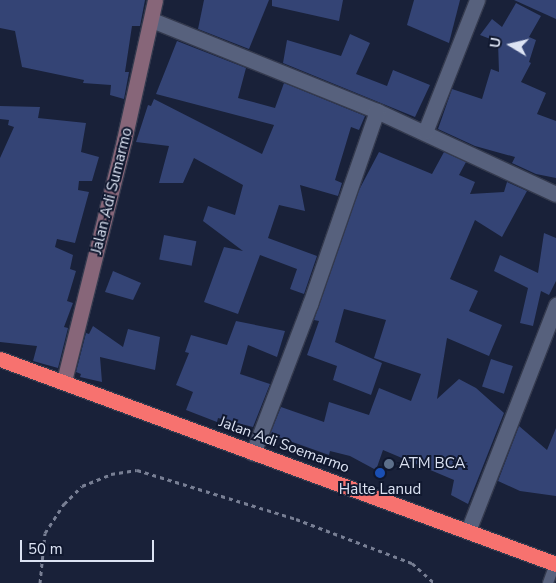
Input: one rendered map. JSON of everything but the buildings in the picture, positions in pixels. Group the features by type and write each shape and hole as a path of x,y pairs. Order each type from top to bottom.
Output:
{"highway":[{"name":"Jalan Adi Soemarmo","path":"0,359 64,381 555,564"}],"main road":[{"name":"Jalan Adi Sumarmo","path":"64,381 152,20 155,0"}],"street":[{"path":"425,132 477,0"},
{"path":"152,20 377,111 556,194"},
{"path":"253,452 310,304 377,111"},
{"path":"468,531 556,305"}],"lane":[{"path":"548,583 555,564"}],"path":[{"path":"40,583 45,533 64,504 82,486 111,474 137,470 296,519 412,564 434,583"}],"place":[{"name":"ATM BCA","path":"389,464"},
{"name":"Halte Lanud","path":"380,473"}]}
